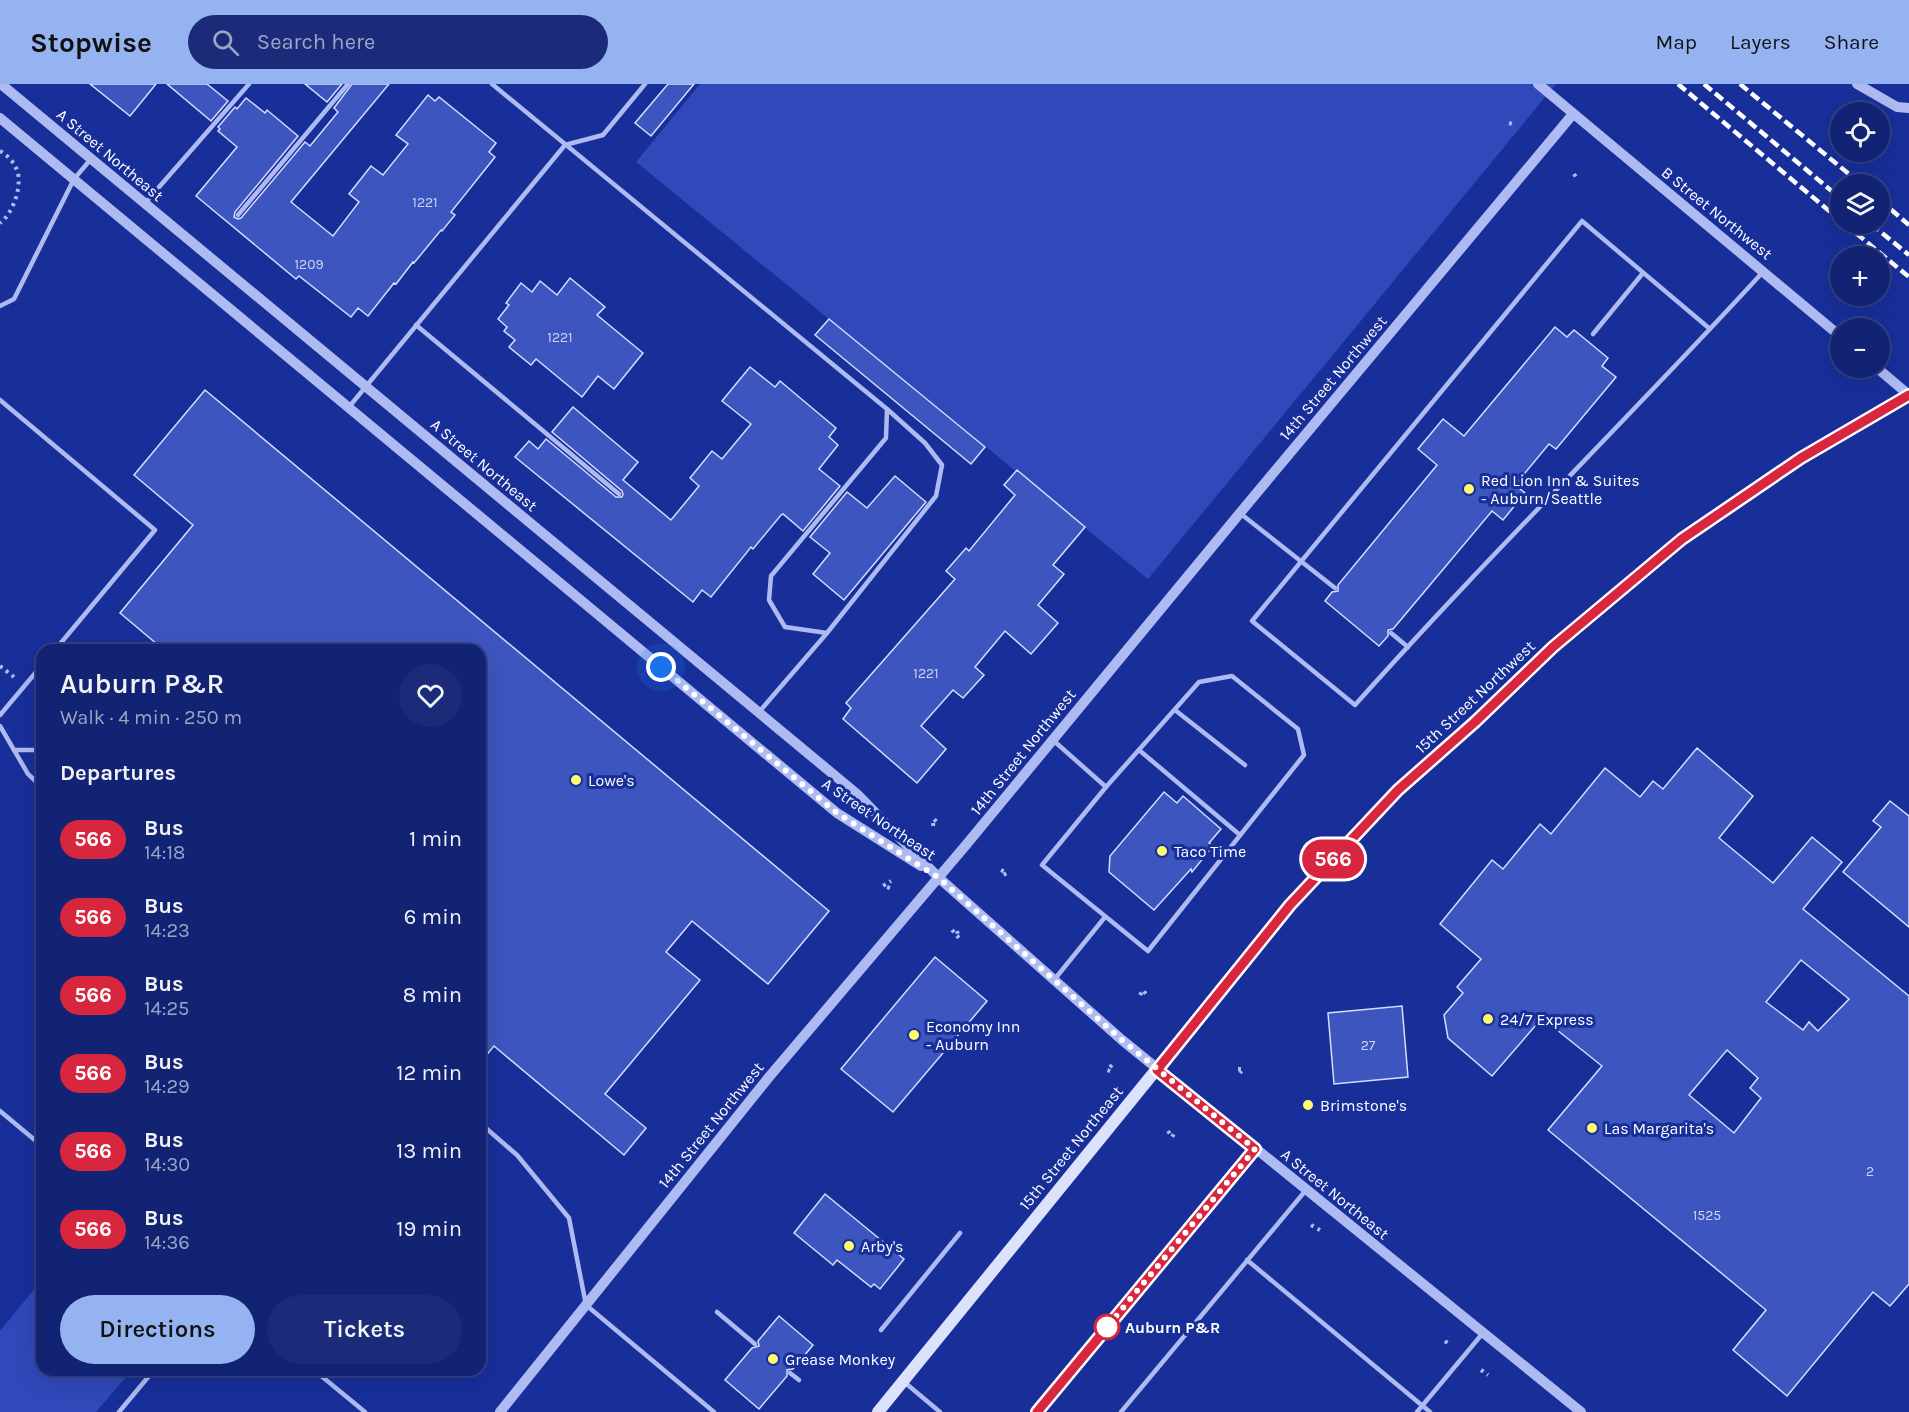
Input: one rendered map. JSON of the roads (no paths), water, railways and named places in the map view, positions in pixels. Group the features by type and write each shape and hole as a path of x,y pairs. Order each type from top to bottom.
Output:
{"main road":[{"name":"15th Street Northwest","path":"1290,905 1398,790 1475,722 1553,647 1682,539 1801,458 1909,395"},
{"name":"15th Street Northeast","path":"878,1412 1290,905"}],"street":[{"name":"A Street Northeast","path":"1,84 857,794 939,878 1157,1070 1581,1412"},
{"name":"B Street Northwest","path":"1538,84 1830,327"},
{"path":"1857,84 1898,107 1909,108"},
{"name":"14th Street Northwest","path":"500,1412 769,1077 939,878 1573,114"},
{"name":"A Street Northeast","path":"0,118 837,813 939,878"},
{"path":"1889,378 1909,395"}],"lane":[{"path":"145,204 249,84"},
{"path":"238,215 348,84"},
{"path":"492,84 887,410 925,443 942,465 936,496 827,633 759,712"},
{"path":"349,407 565,145 603,135 645,84"},
{"path":"0,306 14,299 74,179 91,159"},
{"path":"1710,329 1582,221 1252,621 1355,705 1408,646 1710,329 1764,271"},
{"path":"1593,334 1643,273"},
{"path":"416,325 619,494"},
{"path":"0,400 155,530 60,644"},
{"path":"827,633 784,627 769,600 771,576 886,438 887,410"},
{"path":"1240,513 1335,588"},
{"path":"1391,633 1408,646"},
{"path":"0,715 36,672"},
{"path":"1232,676 1298,729 1304,755 1148,951 1041,866 1106,787 1175,710 1199,682 1232,676"},
{"path":"1175,710 1245,765"},
{"path":"0,726 28,774 36,781"},
{"path":"1053,740 1106,787"},
{"path":"14,750 36,750"},
{"path":"1139,750 1240,835"},
{"path":"1054,980 1105,917"},
{"path":"0,1111 36,1141"},
{"path":"486,1128 518,1155 570,1218 586,1305 714,1412"},
{"path":"1036,1412 1255,1149"},
{"path":"1121,1412 1306,1190"},
{"path":"881,1330 960,1233"},
{"path":"1247,1260 1430,1412"},
{"path":"717,1312 755,1344"},
{"path":"1417,1412 1483,1333"},
{"path":"790,1372 799,1380"},
{"path":"119,1412 149,1376"},
{"path":"321,1376 365,1412"},
{"path":"903,1381 940,1412"}],"railway":[{"path":"1678,84 1830,212"},
{"path":"1704,84 1830,190"},
{"path":"1740,84 1849,174"},
{"path":"1890,209 1909,225"},
{"path":"1857,234 1909,277"},
{"path":"1883,234 1909,255"}],"place":[{"name":"Red Lion Inn & Suites - Auburn/Seattle","path":"1469,489"},
{"name":"Lowe's","path":"576,780"},
{"name":"Taco Time","path":"1162,851"},
{"name":"24/7 Express","path":"1488,1019"},
{"name":"Economy Inn - Auburn","path":"914,1035"},
{"name":"Brimstone's","path":"1308,1105"},
{"name":"Las Margarita's","path":"1592,1128"},
{"name":"Arby's","path":"849,1246"},
{"name":"Auburn P&R","path":"1107,1327"},
{"name":"Grease Monkey","path":"773,1359"}]}
